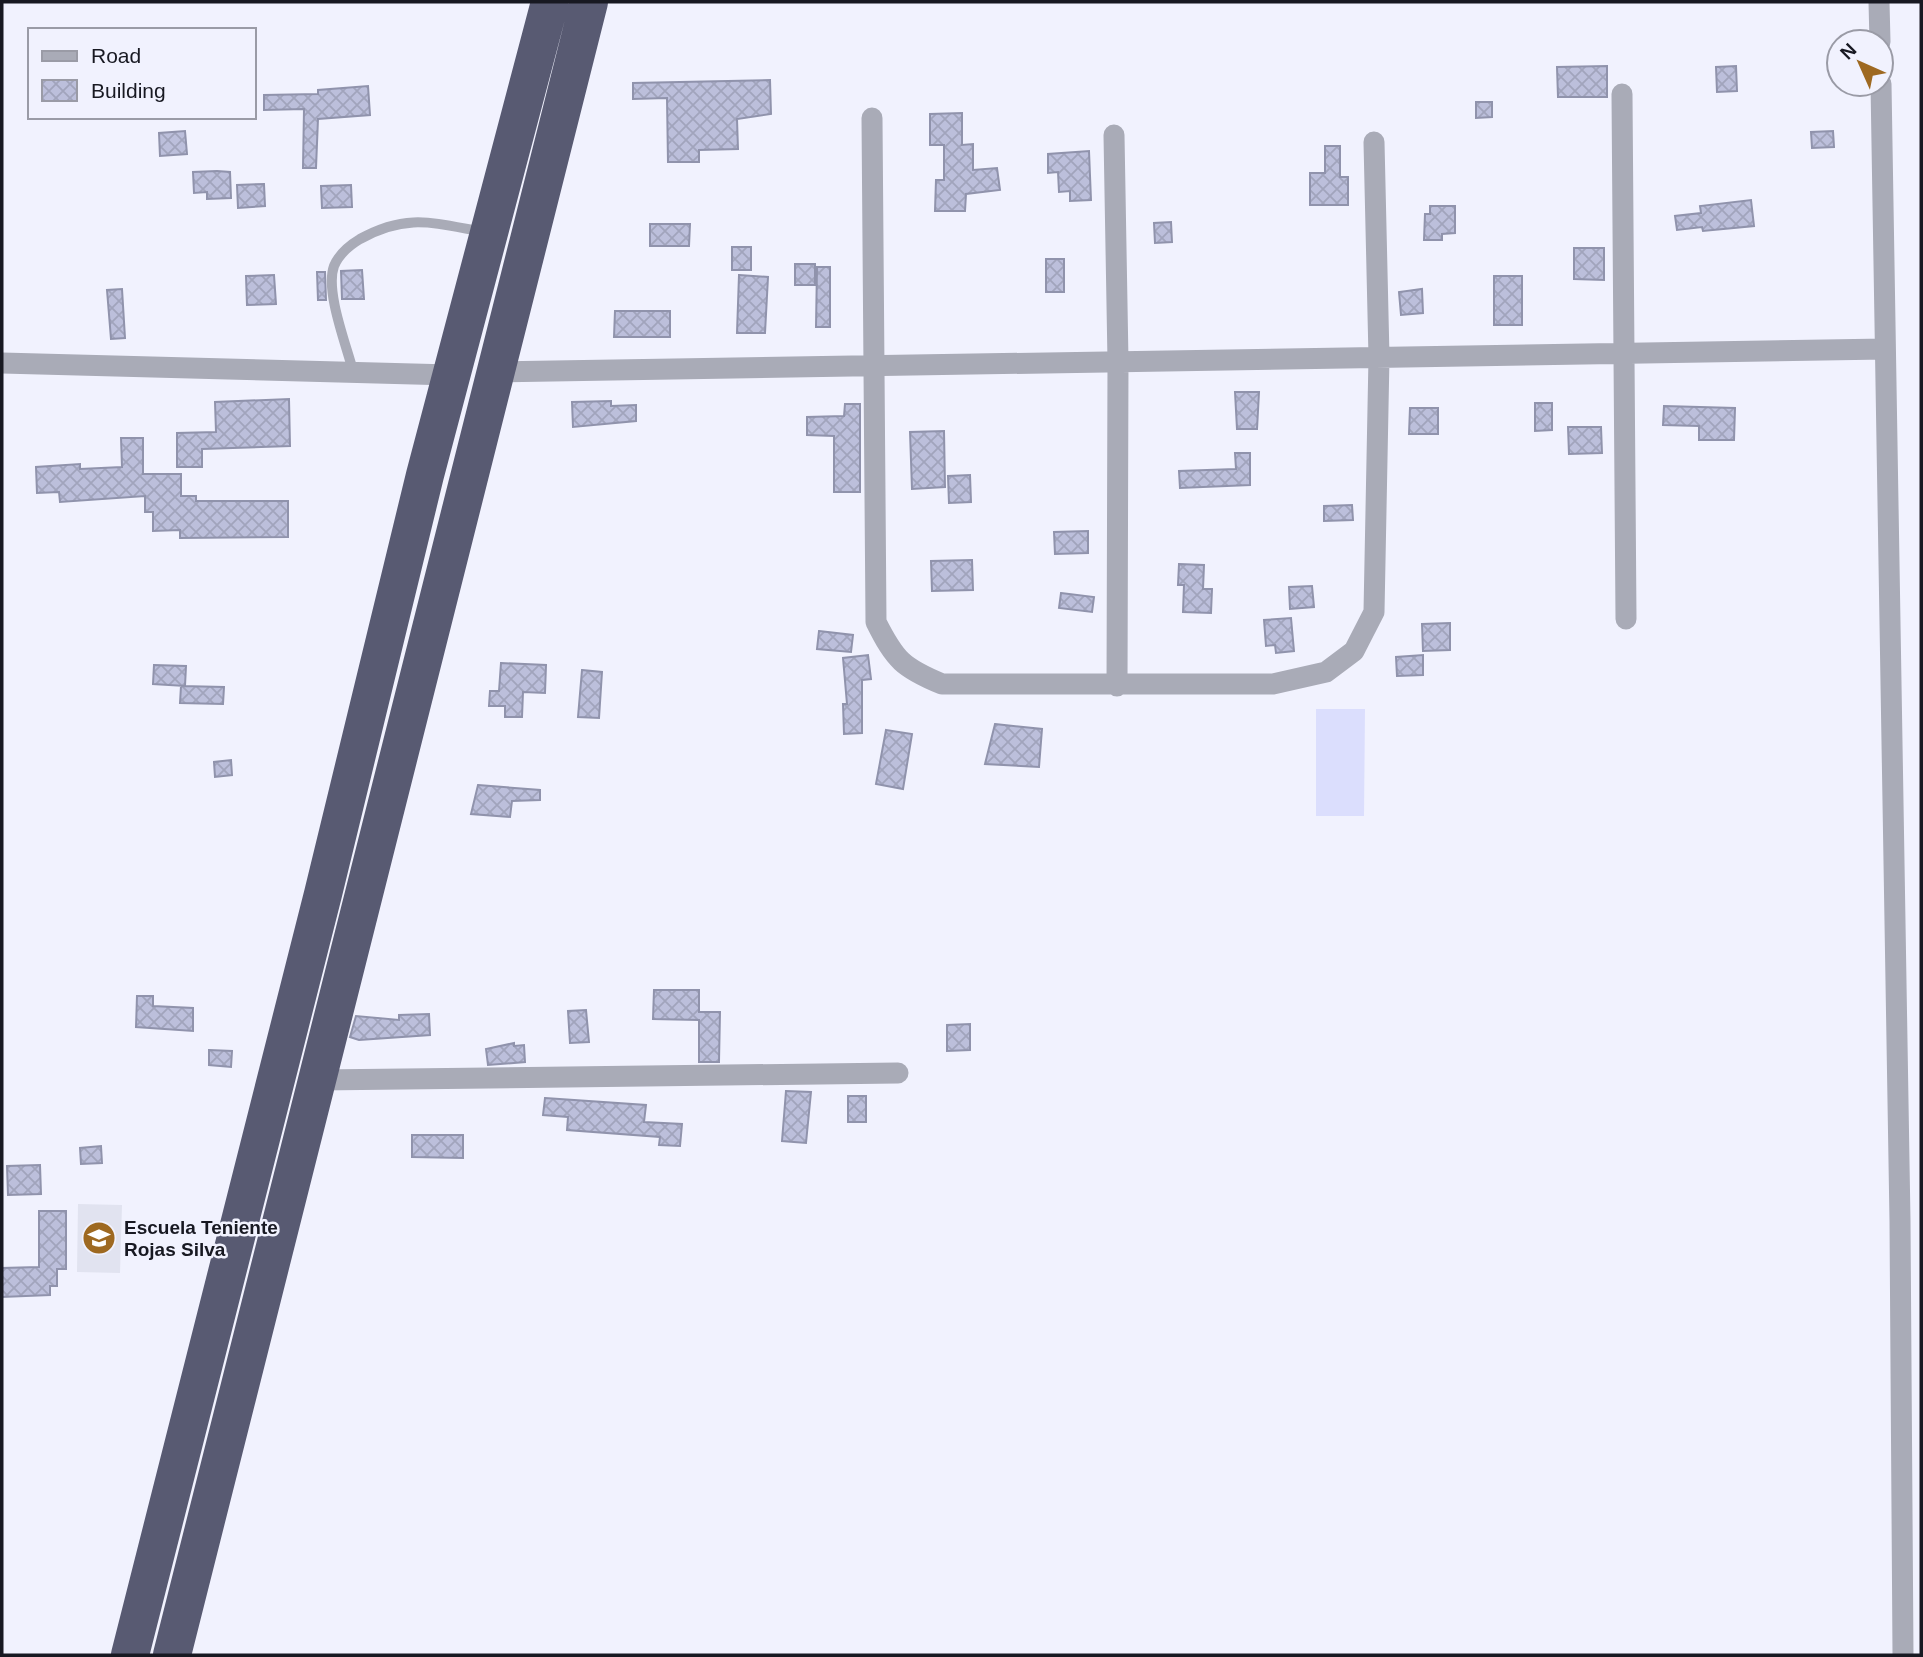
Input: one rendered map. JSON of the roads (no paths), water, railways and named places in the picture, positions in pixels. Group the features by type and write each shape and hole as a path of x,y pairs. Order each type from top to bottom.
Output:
{"highway":[{"path":"130,1655 451,375 550,2"},
{"path":"172,1655 589,2"}],"street":[{"path":"1880,2 1880,28"},
{"path":"1622,94 1626,619"},
{"path":"1881,98 1900,1221 1903,1655"},
{"path":"872,118 876,622 889,648 910,671 942,684 1273,684 1326,672 1354,651 1374,612 1379,357 1374,142"},
{"path":"1114,135 1118,361 1117,686"},
{"path":"497,372 1885,349"},
{"path":"2,363 353,370 451,375"},
{"path":"319,1080 898,1073"}],"lane":[{"path":"353,370 334,301 334,267 348,246 383,226 422,220 490,234"}],"place":[{"name":"Escuela Teniente Rojas Silva","path":"99,1238"}]}
